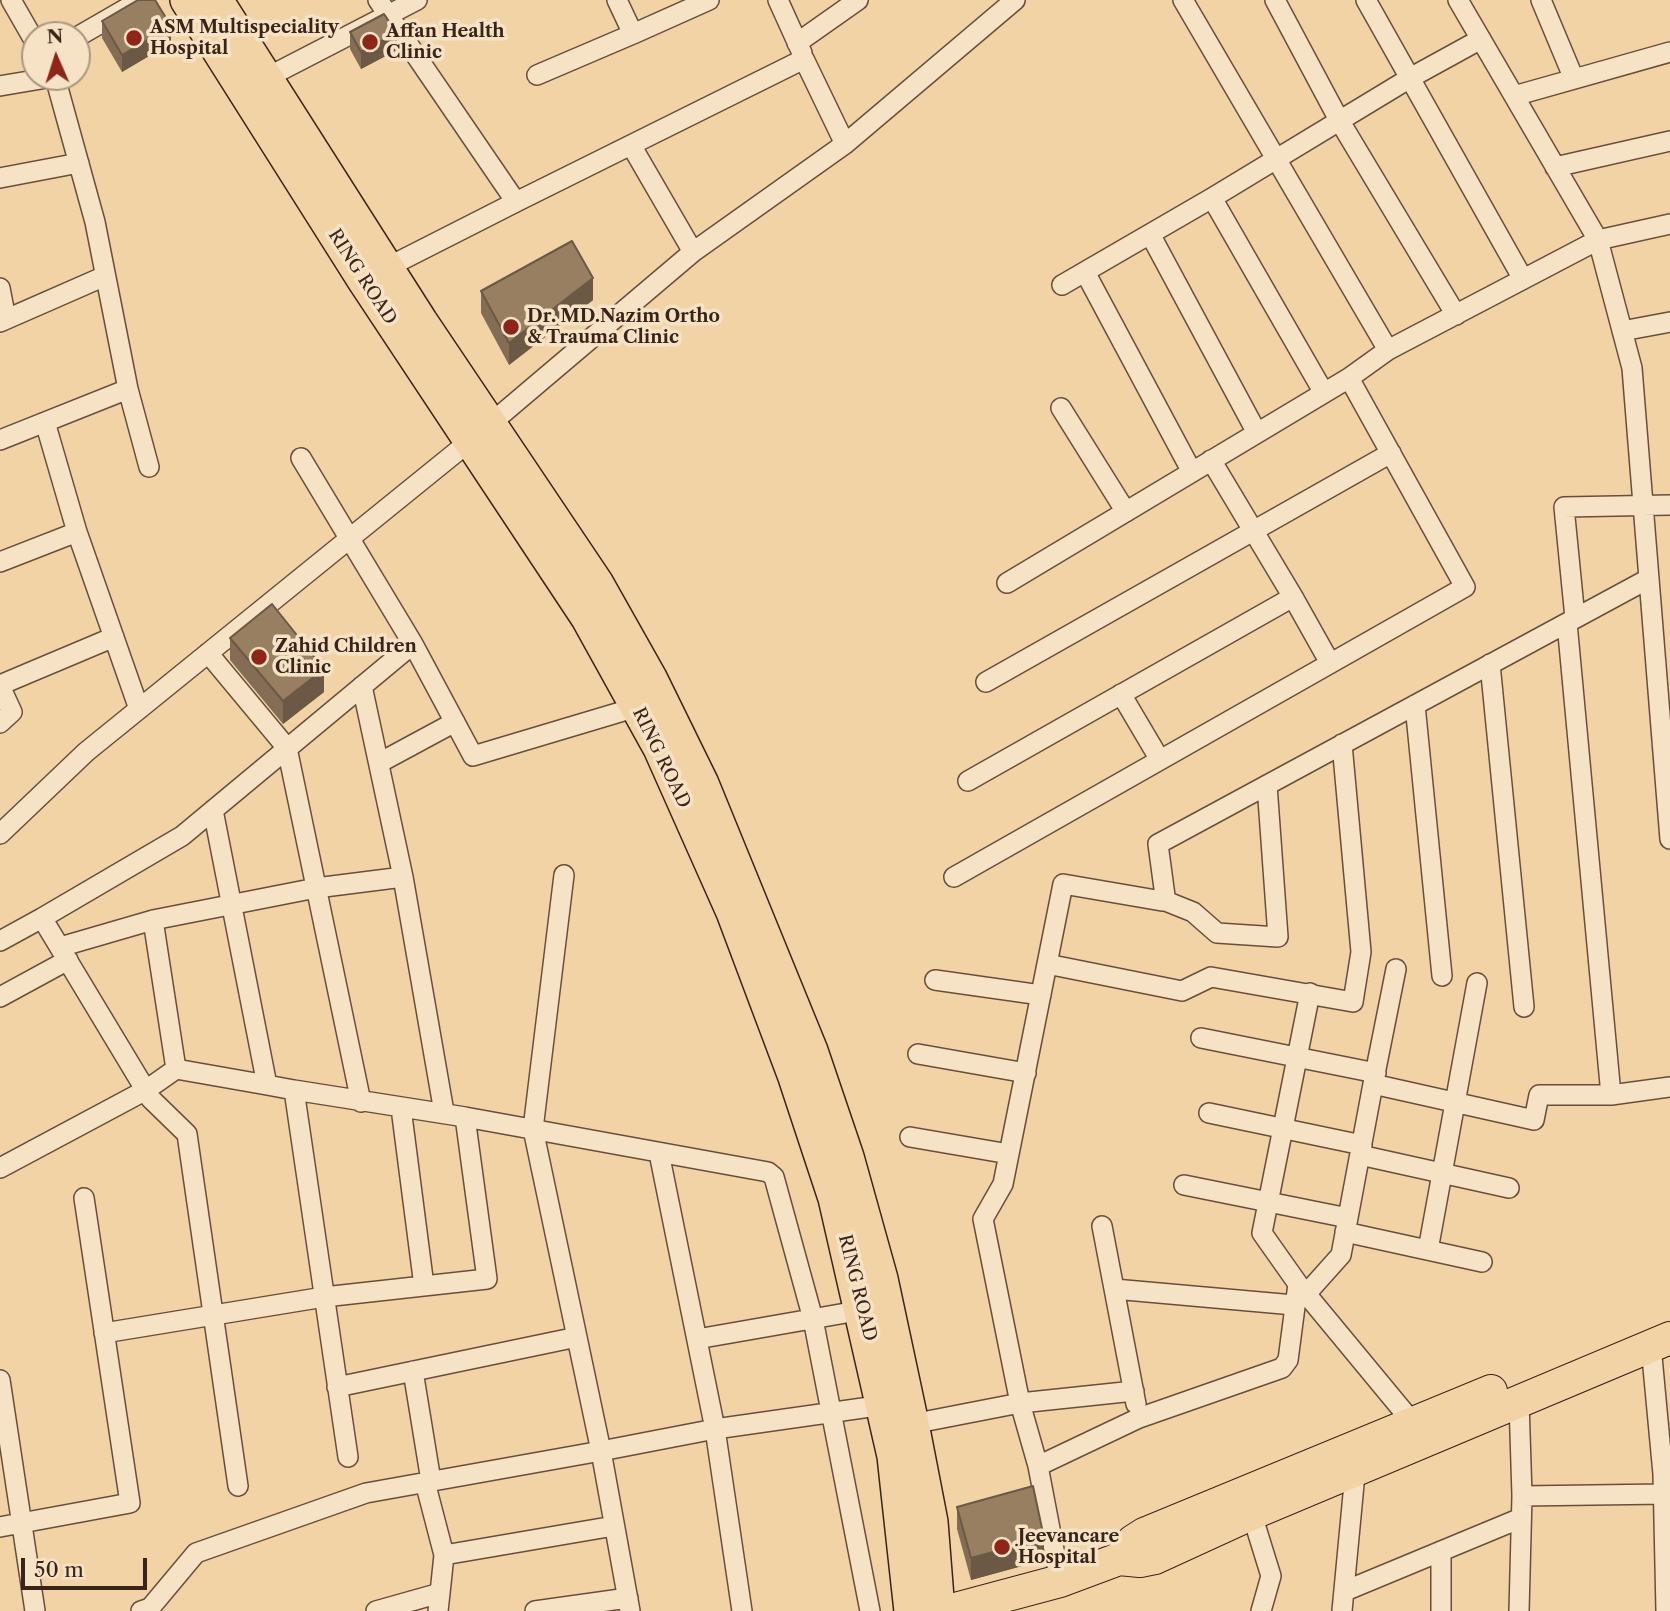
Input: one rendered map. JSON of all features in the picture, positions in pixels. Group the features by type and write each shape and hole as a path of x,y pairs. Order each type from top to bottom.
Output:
{"highway":[{"name":"RING ROAD","path":"187,0 363,280 597,584 650,678 702,784 782,976 843,1145 881,1279 912,1424 931,1522 938,1611"},
{"name":"RING ROAD","path":"216,0 388,267 588,618 660,748 733,912 790,1064 835,1198 863,1310 894,1456 911,1611"}],"main road":[{"path":"1357,1459 1413,1423 1670,1320"},
{"path":"948,1611 1060,1581 1119,1559 1133,1541 1143,1534 1248,1502 1357,1459 1519,1402 1661,1342"}],"street":[{"path":"11,0 23,21"},
{"path":"91,29 141,0"},
{"path":"266,78 382,7 417,0"},
{"path":"617,0 633,34"},
{"path":"537,75 709,0"},
{"path":"778,0 845,144"},
{"path":"388,267 631,145 801,51 858,0"},
{"path":"0,834 86,752 480,432 693,252 845,144 1015,0"},
{"path":"1183,0 1388,350"},
{"path":"1275,0 1339,120 1456,315"},
{"path":"1366,0 1523,279"},
{"path":"1458,0 1598,240 1632,368 1648,579 1667,768 1670,839"},
{"path":"1541,0 1574,79"},
{"path":"382,7 516,202"},
{"path":"1062,285 1410,78 1481,39"},
{"path":"1514,96 1670,52"},
{"path":"0,86 21,82"},
{"path":"58,91 79,163 128,389 149,467"},
{"path":"1555,167 1670,141"},
{"path":"631,145 693,252"},
{"path":"0,178 79,163"},
{"path":"1212,198 1324,393"},
{"path":"1006,583 1349,378 1388,350 1598,240 1670,224"},
{"path":"1150,234 1257,433"},
{"path":"1085,272 1192,472"},
{"path":"0,288 3,320 105,276"},
{"path":"1622,331 1670,322"},
{"path":"954,877 1465,587 1349,378"},
{"path":"0,440 128,389"},
{"path":"1061,408 1126,512"},
{"path":"45,422 78,532 139,709"},
{"path":"986,682 1252,529 1391,453"},
{"path":"301,458 412,644 473,756 637,707"},
{"path":"1211,460 1331,663"},
{"path":"1611,1094 1564,507 1670,505"},
{"path":"0,562 78,532"},
{"path":"1163,900 1158,844 1648,579"},
{"path":"968,781 1293,597"},
{"path":"0,723 12,712 0,685 114,637"},
{"path":"0,941 182,836 412,644"},
{"path":"208,653 287,748 361,1102"},
{"path":"1490,664 1524,1007"},
{"path":"362,686 403,877 444,1112"},
{"path":"1121,694 1160,760"},
{"path":"1415,705 1442,976"},
{"path":"379,763 455,722"},
{"path":"1047,964 1182,991 1211,977 1353,1002 1361,952 1342,744"},
{"path":"1060,1581 1038,1466 1020,1402 984,1219 1003,1184 1063,884 1163,900 1193,912 1217,933 1278,937 1268,785"},
{"path":"213,810 267,1085"},
{"path":"535,1611 629,1604 601,1451 533,1129 564,875"},
{"path":"0,997 64,954 153,920 316,888 403,877"},
{"path":"42,918 146,1090 187,1134 238,1486"},
{"path":"153,920 176,1069"},
{"path":"1038,1466 1139,1418 1282,1368 1288,1360 1300,1294 1341,1255 1396,969"},
{"path":"935,980 1041,995"},
{"path":"1428,1250 1477,983"},
{"path":"1310,993 1263,1237 1300,1294 1413,1423"},
{"path":"1201,1038 1296,1057 1456,1103 1534,1120 1539,1095 1611,1094 1670,1087"},
{"path":"918,1054 1026,1073"},
{"path":"0,1168 146,1090 176,1069 361,1102 444,1112 768,1172 774,1177 813,1319 870,1611"},
{"path":"294,1090 348,1457"},
{"path":"401,1108 424,1286"},
{"path":"1209,1113 1284,1129 1444,1174 1509,1188"},
{"path":"104,1333 324,1297 487,1279 465,1117"},
{"path":"909,1137 1009,1154"},
{"path":"659,1153 715,1429 742,1611"},
{"path":"1184,1185 1269,1202 1428,1250 1482,1262"},
{"path":"0,1527 130,1503 84,1198"},
{"path":"1102,1226 1139,1418"},
{"path":"1114,1289 1300,1294"},
{"path":"697,1339 863,1310"},
{"path":"337,1387 577,1337"},
{"path":"1661,1342 1667,1473 1664,1494 1667,1538 1666,1611"},
{"path":"376,1611 439,1602 444,1555 428,1481 413,1371"},
{"path":"0,1380 35,1611"},
{"path":"912,1424 1020,1402 1134,1391"},
{"path":"1519,1402 1522,1496 1519,1611"},
{"path":"141,1611 150,1608 196,1553 366,1493 715,1429 884,1405"},
{"path":"1342,1611 1357,1459"},
{"path":"1522,1496 1664,1494"},
{"path":"1248,1502 1271,1576 1261,1611"},
{"path":"1345,1591 1521,1518"},
{"path":"444,1555 614,1526"},
{"path":"1441,1551 1441,1611"}],"building":[{"path":"138,0 155,0 171,26 122,55 102,21"},
{"path":"384,14 397,33 361,52 350,32"},
{"path":"572,241 593,278 509,343 481,291"},
{"path":"272,604 324,669 283,701 230,638"},
{"path":"1033,1486 1044,1538 971,1558 957,1507"}],"place":[{"name":"ASM Multispeciality Hospital","path":"134,38"},
{"name":"Affan Health Clinic","path":"370,42"},
{"name":"Dr. MD.Nazim Ortho & Trauma Clinic","path":"511,327"},
{"name":"Zahid Children Clinic","path":"259,657"},
{"name":"Jeevancare Hospital","path":"1002,1547"}]}
